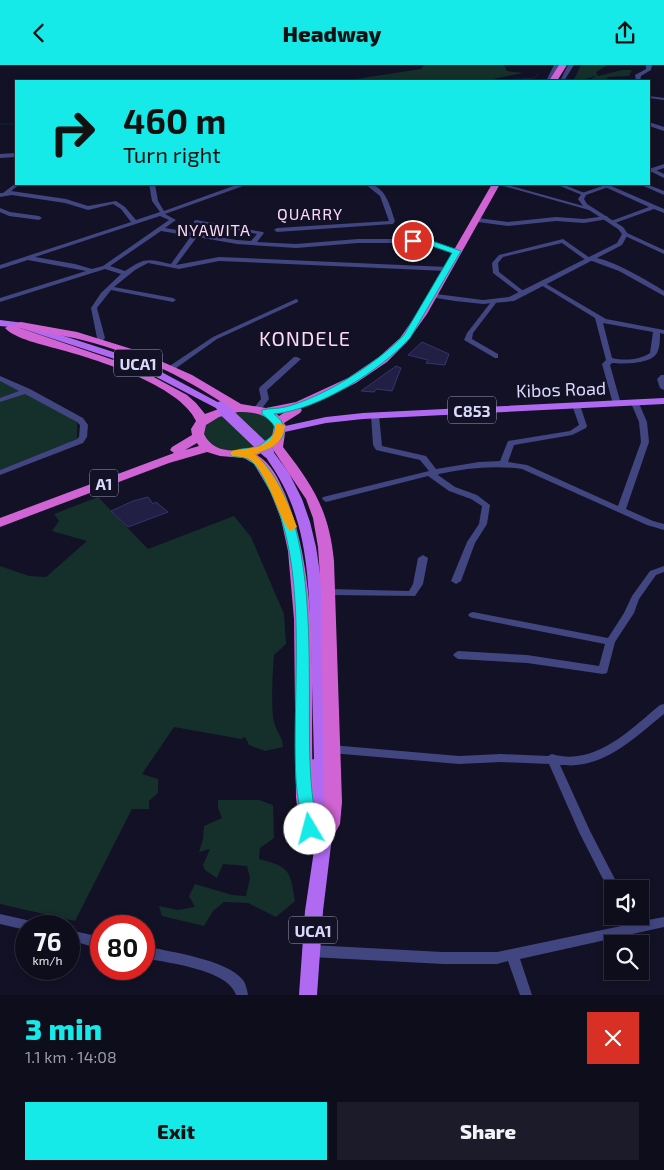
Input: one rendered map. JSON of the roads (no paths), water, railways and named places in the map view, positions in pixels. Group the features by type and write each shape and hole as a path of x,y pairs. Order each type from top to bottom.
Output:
{"highway":[{"path":"554,80 565,65"},
{"path":"558,80 565,65"},
{"path":"209,447 199,437 198,431 202,421 213,413 238,407 261,410 287,410 313,401 382,359 397,347 411,332 497,185"},
{"name":"A1","path":"0,523 164,460 209,447 235,453 262,449 290,413 327,395 376,367 400,348 413,333 436,296 497,185"},
{"path":"8,325 54,331 99,342 169,369 205,387 238,407"},
{"path":"8,325 28,337 98,357 150,378 189,401 196,408 202,421"},
{"path":"235,453 251,456 263,467 282,502 292,534 301,607 304,781 310,829 320,839 331,825 333,802 329,591 324,544 320,517 311,498 293,467 277,447 279,429 261,410"},
{"name":"A1","path":"0,519 162,457 199,437"}],"main road":[{"name":"UCA1","path":"8,325 50,336 118,358 156,374 196,396 226,417 266,457 290,507 306,547 316,593 323,777 320,866 308,995"},
{"name":"Kibos Road","path":"279,429 331,419 375,415 664,401"},
{"name":"UCA1","path":"306,547 307,600 320,839"}],"street":[{"path":"549,80 557,65"},
{"path":"563,80 571,65"},
{"path":"638,80 638,75 648,70 649,65"},
{"path":"650,97 664,99"},
{"path":"650,125 664,129"},
{"path":"0,156 15,155"},
{"path":"650,171 664,166"},
{"path":"650,171 664,176"},
{"path":"2,193 15,185"},
{"path":"0,300 106,267 161,229 173,219 161,214 155,201 152,185"},
{"path":"0,267 161,214 241,185"},
{"path":"277,230 390,223 392,221 385,197 380,191 370,185"},
{"path":"502,185 591,209"},
{"path":"561,185 584,194 606,185 664,211"},
{"path":"644,185 664,193"},
{"path":"2,193 65,201 88,208 114,202 123,208 134,222"},
{"path":"584,194 582,202 613,222 624,234 664,252"},
{"path":"613,222 653,207"},
{"path":"0,209 9,214 39,218"},
{"path":"478,220 508,224 556,219 584,221 606,218"},
{"path":"196,222 260,233 253,243"},
{"path":"161,229 253,243 304,245 419,241 457,251"},
{"path":"436,296 493,303 512,299 620,244 624,234"},
{"path":"172,266 195,235"},
{"path":"524,294 496,273 495,263 501,256 563,241 591,260 625,271 664,294"},
{"path":"25,258 94,271"},
{"path":"99,342 101,338 94,308 103,293 147,261 179,267 219,259 447,269"},
{"path":"106,267 127,274"},
{"path":"543,284 598,318 614,324 660,331 654,351 650,356 636,360 610,361 606,364 617,404"},
{"path":"110,288 173,300"},
{"path":"169,369 215,338 296,301"},
{"path":"493,303 470,333 468,340 495,356"},
{"path":"598,318 610,361"},
{"path":"261,410 265,399 263,389 297,359"},
{"path":"664,377 661,379 664,388"},
{"path":"0,378 80,420 84,425 83,437 80,441 0,473"},
{"path":"0,400 27,391"},
{"path":"621,510 645,443 646,435 642,420 634,403"},
{"path":"503,464 511,443 572,433 584,426 576,405"},
{"path":"375,415 377,445 379,447 423,458 433,473 452,489 474,497 486,505 483,523 471,542 456,581"},
{"path":"326,499 433,473 477,465 503,464 524,467 650,523 664,527"},
{"path":"329,591 412,594 418,584 423,558"},
{"path":"458,655 527,659 601,671 604,669 610,642 629,613 643,584 656,570 664,569"},
{"path":"473,615 610,642"},
{"path":"331,749 459,760 552,758 577,761 608,751 627,740 664,708"},
{"path":"552,758 585,832 609,880"},
{"path":"0,919 15,922"},
{"path":"311,951 443,958 496,958 513,956 664,922"},
{"path":"632,925 634,929"},
{"path":"155,955 212,968 229,975 239,984 242,995"},
{"path":"513,956 526,995"}],"waterway":[{"path":"505,80 534,78 538,74"},
{"path":"0,124 15,124"}],"district":[{"name":"QUARRY","path":"310,213"},
{"name":"NYAWITA","path":"214,229"},
{"name":"KONDELE","path":"305,338"}]}
